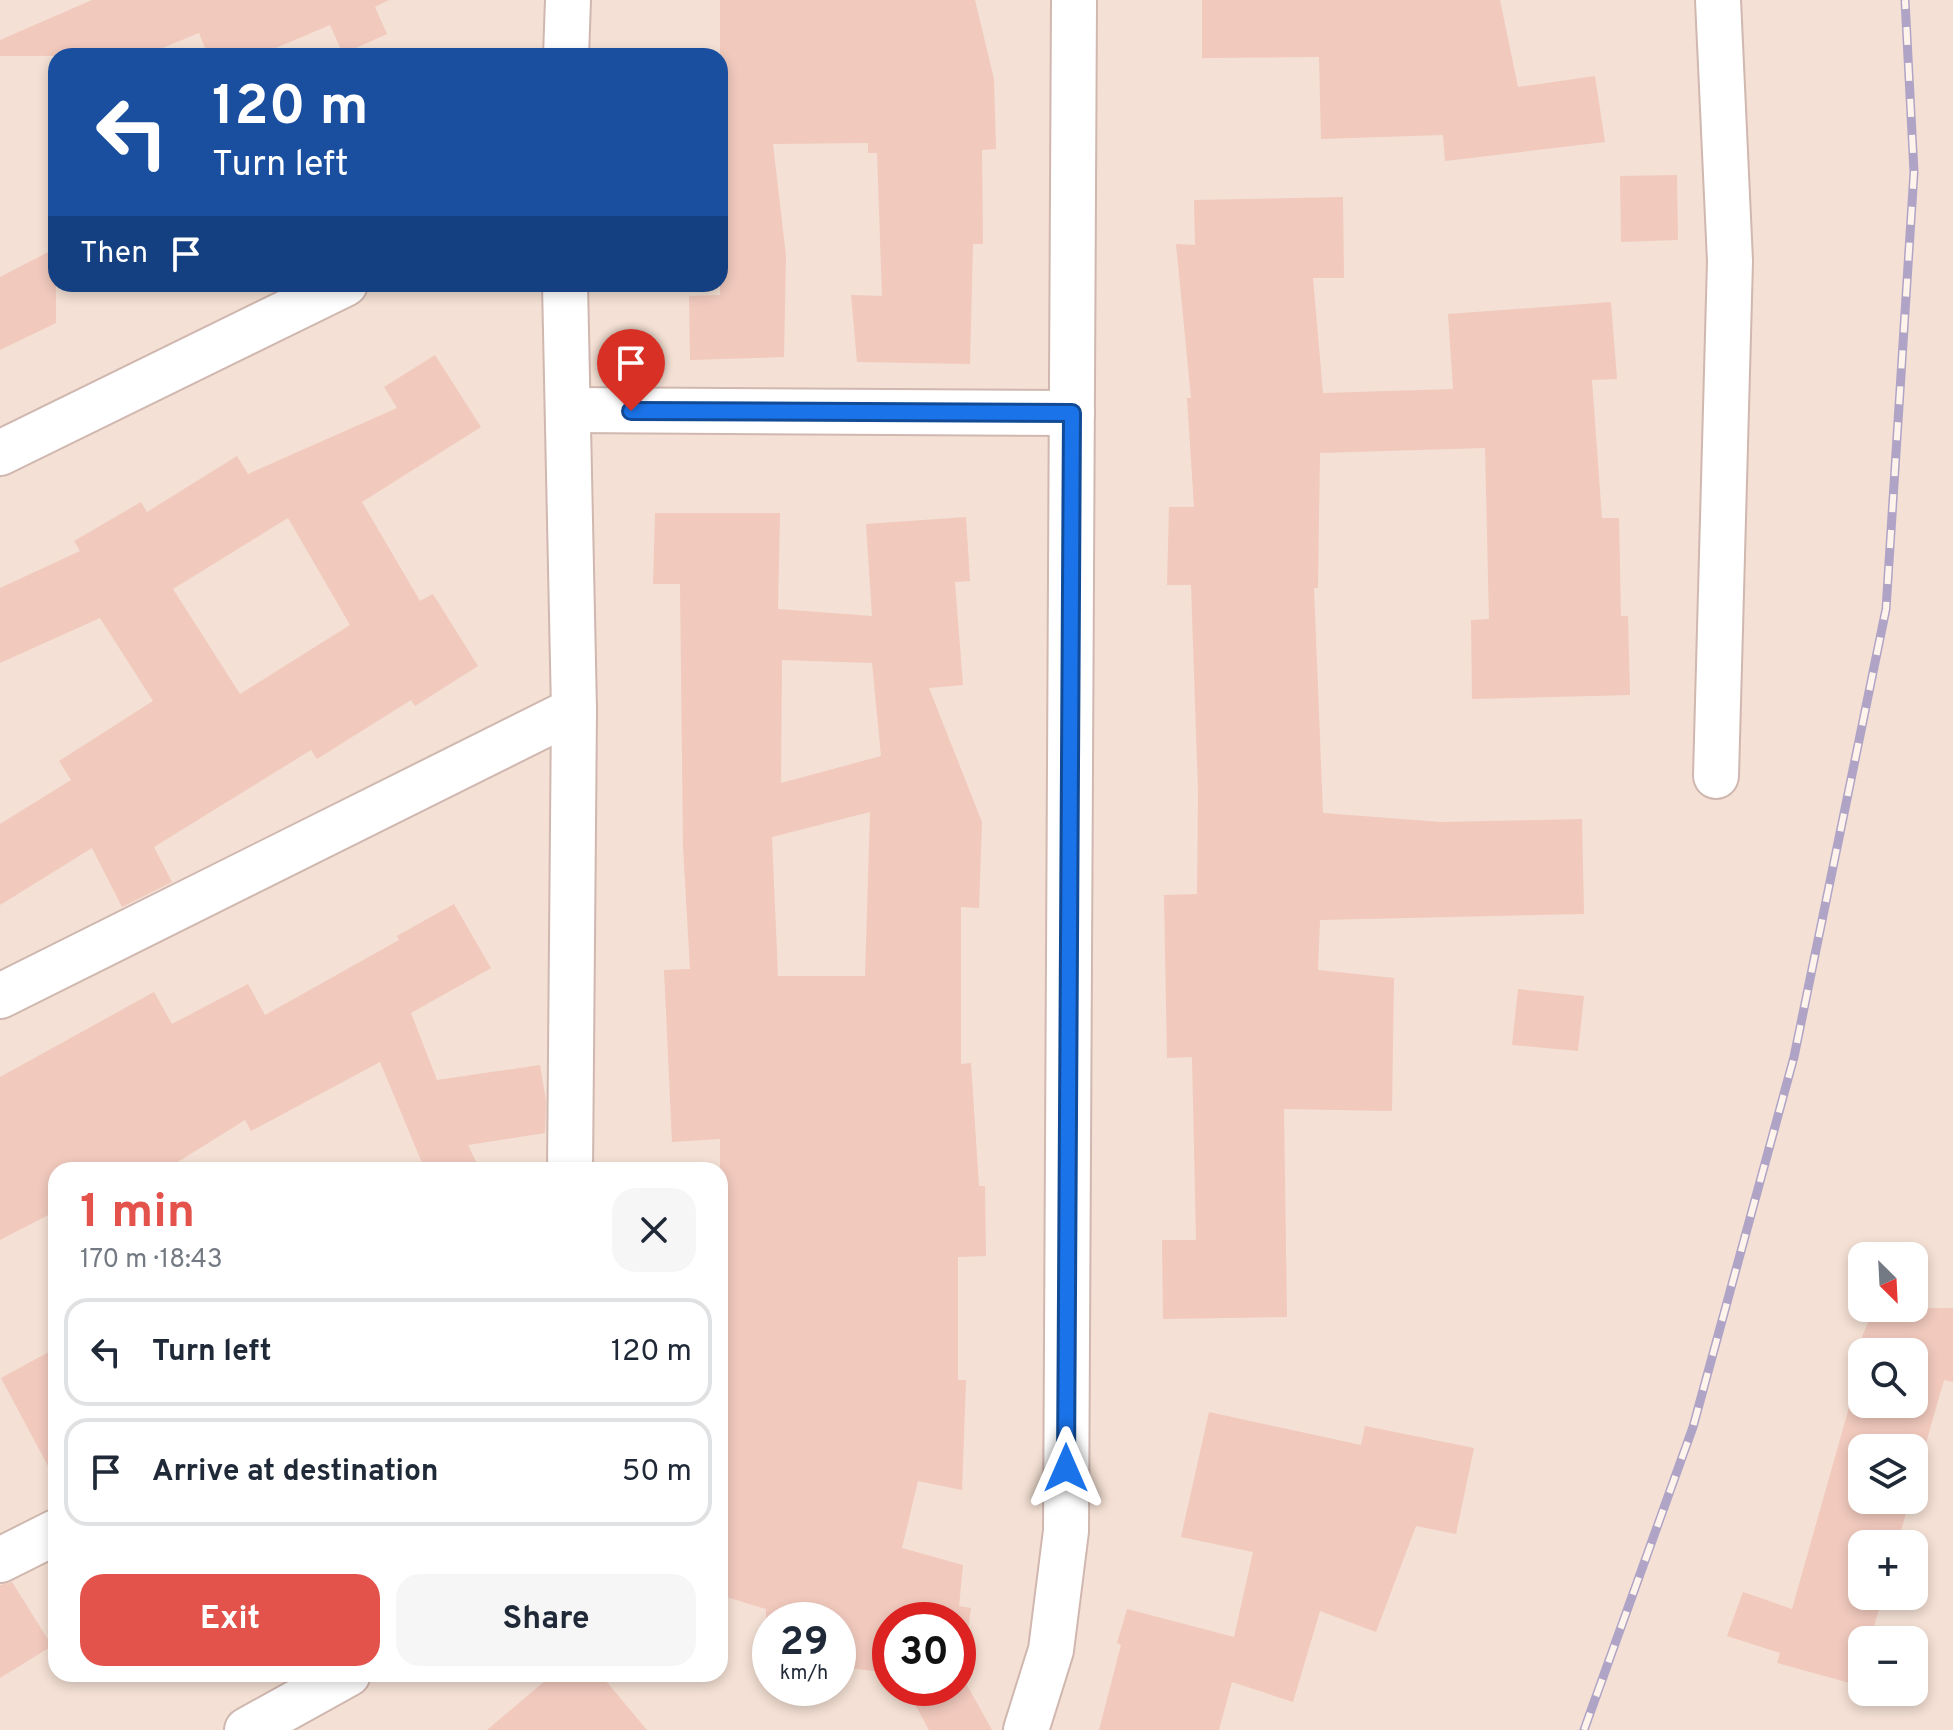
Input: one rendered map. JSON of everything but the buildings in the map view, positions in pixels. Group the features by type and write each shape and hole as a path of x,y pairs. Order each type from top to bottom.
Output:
{"street":[{"path":"566,48 568,0"},
{"path":"1026,1730 1051,1650 1066,1531 1074,0"},
{"path":"1716,776 1730,261 1718,0"},
{"path":"0,453 329,292"},
{"path":"565,292 574,710 570,1162"},
{"path":"568,410 1072,413"},
{"path":"0,996 574,710"},
{"path":"0,1560 48,1536"},
{"path":"247,1730 334,1682"}],"shaded area":[{"path":"0,0 1953,0 1953,1730 0,1730"}],"railway":[{"path":"1584,1730 1693,1427 1794,1057 1886,609 1914,172 1905,0"}],"route":[{"path":"631,411 1072,413 1066,1468"}]}
